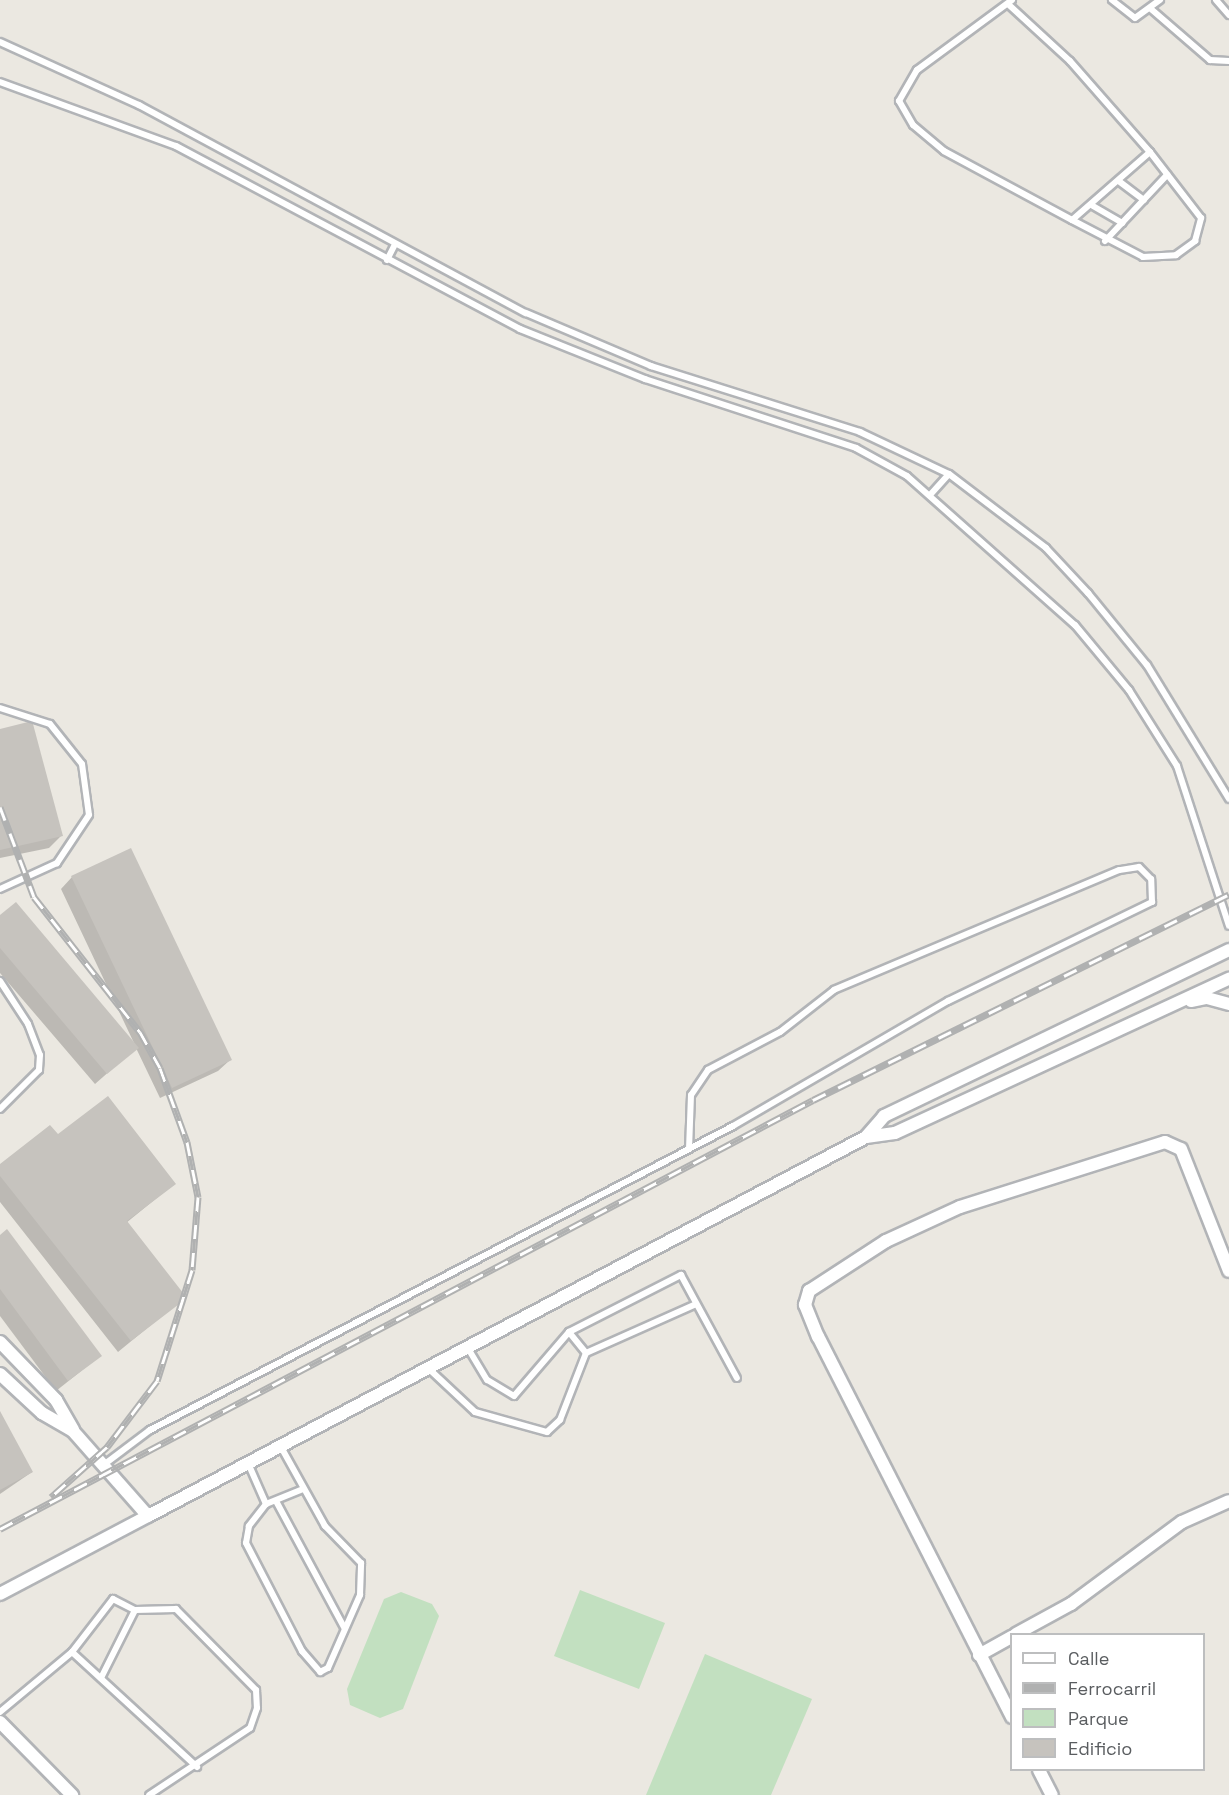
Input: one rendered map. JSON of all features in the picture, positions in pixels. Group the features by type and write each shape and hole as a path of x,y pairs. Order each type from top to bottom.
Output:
{"street":[{"path":"866,1137 884,1116 1229,950"},
{"path":"0,1594 866,1137 895,1133 1170,1005 1229,980"},
{"path":"1170,1005 1207,998 1229,1004"},
{"path":"1010,1715 818,1337 806,1305 809,1291 886,1240 960,1207 1165,1142 1181,1149 1229,1271"},
{"path":"0,1342 56,1400 73,1431"},
{"path":"0,1374 42,1413 73,1431 106,1463 148,1516"},
{"path":"1020,1633 1071,1604 1182,1522 1229,1500"},
{"path":"980,1654 1010,1638"},
{"path":"0,1722 72,1795"},
{"path":"1040,1771 1052,1795"}],"lane":[{"path":"1112,0 1135,18 1151,9 1160,0"},
{"path":"1216,0 1229,15"},
{"path":"1010,2 1070,61 1150,152 1201,218 1195,241 1162,258 1143,257 1105,241 1072,220 944,151 913,125 899,101 917,70 1010,2"},
{"path":"1151,9 1210,60 1229,61"},
{"path":"0,42 140,105 526,313 651,366 860,432 949,474 1046,548 1088,593 1148,665 1229,799"},
{"path":"0,82 176,146 520,329 645,379 856,448 930,495 1075,625 1129,690 1177,766 1229,926"},
{"path":"1072,220 1093,206 1150,152"},
{"path":"1105,241 1167,175"},
{"path":"1120,182 1144,200"},
{"path":"1093,206 1122,223"},
{"path":"387,260 395,244"},
{"path":"930,495 949,474"},
{"path":"0,708 50,724 82,765 89,815 76,842 57,863 0,889"},
{"path":"106,1463 150,1430 689,1149 948,1001 1152,902 1151,879 1139,867 1119,870 834,990 780,1032 708,1070 691,1095 689,1149"},
{"path":"0,981 28,1024 40,1055 39,1070 0,1109"},
{"path":"467,1347 487,1380 514,1396 569,1332 681,1275 737,1378"},
{"path":"428,1367 474,1412 547,1432 560,1420 586,1353 696,1304"},
{"path":"569,1332 586,1353"},
{"path":"280,1445 325,1526 361,1563 360,1595 328,1668 313,1667 246,1543 249,1526 266,1504 303,1489"},
{"path":"248,1462 266,1504"},
{"path":"276,1501 345,1629"},
{"path":"0,1712 72,1652 113,1599 135,1610 176,1609 256,1690 257,1708 250,1728 197,1767 149,1795"},
{"path":"101,1678 135,1610"},
{"path":"72,1652 197,1767"}],"green space":[{"path":"580,1590 665,1623 639,1689 554,1656"},
{"path":"401,1592 432,1604 439,1616 403,1709 380,1718 350,1705 347,1689 384,1599"},
{"path":"705,1654 812,1699 771,1795 646,1795"}],"building":[{"path":"28,722 33,724 63,836 0,850 0,729"},
{"path":"131,848 232,1060 172,1088 71,876"},
{"path":"16,902 139,1048 107,1074 0,948 0,915"},
{"path":"108,1096 176,1184 127,1221 187,1298 131,1341 0,1176 0,1164 50,1125 58,1134"},
{"path":"7,1229 102,1356 68,1381 0,1289 0,1235"},
{"path":"0,1411 33,1472 0,1490"}],"railway":[{"path":"0,807 34,897 140,1032 160,1068 187,1142 198,1197 192,1270 157,1381 107,1447 51,1497"},
{"path":"0,1529 813,1100 1229,894"}]}
